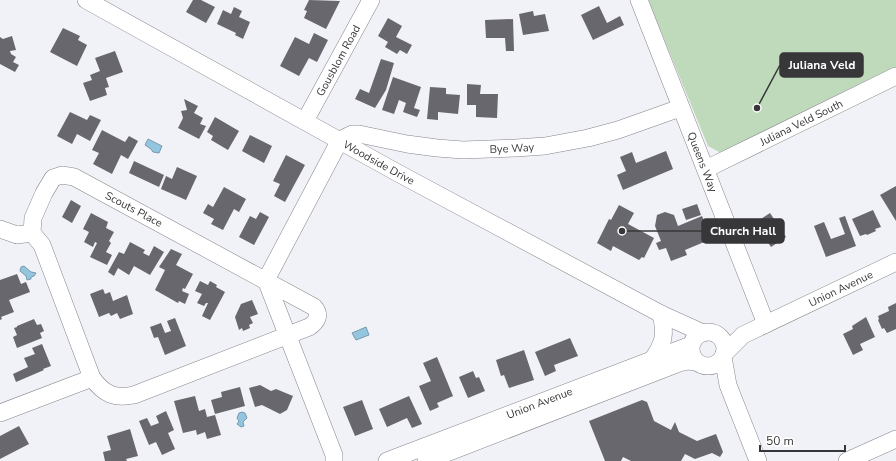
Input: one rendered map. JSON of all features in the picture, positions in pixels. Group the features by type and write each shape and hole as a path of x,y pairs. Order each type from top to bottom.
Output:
{"street":[{"name":"Woodside Drive","path":"86,0 396,172 668,318 701,339"},
{"name":"Gousblom Road","path":"305,121 370,0"},
{"name":"Queens Way","path":"639,0 680,108 706,169 766,324"},
{"name":"Juliana Veld South","path":"706,169 896,76"},
{"name":"Bye Way","path":"340,140 352,134 359,134 407,144 437,148 470,149 545,146 618,130 680,108"},
{"path":"337,459 266,280 340,140"},
{"name":"Scouts Place","path":"62,175 74,177 314,307 318,312 318,317 314,323 288,335 134,395 123,397 112,394 100,388 92,378 42,245 32,233 33,218 44,193 53,178 62,175"},
{"path":"0,230 17,235 32,233"},
{"name":"Union Avenue","path":"654,366 684,361 714,360 743,335 896,262"},
{"path":"654,366 664,338 664,327 668,318"},
{"name":"Union Avenue","path":"386,461 423,457 654,366 701,339 743,335"},
{"path":"714,360 724,344 701,339 692,355 714,360 728,385 758,461"},
{"path":"0,413 92,378"},
{"path":"847,461 896,438"}],"green space":[{"path":"648,0 896,0 896,71 728,154 719,152 708,146"}],"water":[{"path":"148,139 162,146 159,153 153,152 145,145"},
{"path":"24,266 31,272 36,273 31,277 31,279 27,280 26,276 20,271 21,267"},
{"path":"366,327 369,335 356,340 352,333"},
{"path":"239,413 245,413 247,418 243,422 244,426 241,427 237,424 239,421 237,418"}],"building":[{"path":"193,0 201,0 215,7 206,23 186,12"},
{"path":"309,0 340,1 326,29 304,18 307,11 304,10"},
{"path":"599,6 607,23 620,16 624,25 593,40 581,15"},
{"path":"234,7 242,11 239,17 250,22 243,39 235,35 236,33 217,24 223,10 231,14"},
{"path":"533,11 534,16 545,14 549,31 523,35 519,14"},
{"path":"388,18 402,26 396,37 412,45 407,54 400,50 397,54 385,47 388,42 378,36"},
{"path":"513,19 514,51 506,51 505,38 486,38 485,20"},
{"path":"63,28 80,36 78,40 87,45 77,66 50,52"},
{"path":"314,33 328,40 317,62 309,58 299,76 280,66 295,37 309,44"},
{"path":"12,36 16,50 10,51 11,54 16,57 13,62 19,65 15,72 0,64 0,37 3,39"},
{"path":"115,51 123,72 106,78 109,87 105,88 107,95 90,101 83,83 92,80 90,75 100,71 95,58"},
{"path":"381,59 394,63 386,90 375,108 355,99 360,89 369,93"},
{"path":"393,77 421,87 414,108 420,110 417,117 403,112 406,103 399,100 394,114 382,110"},
{"path":"467,84 481,85 480,94 498,94 497,118 476,117 476,105 467,105"},
{"path":"430,87 446,88 446,94 460,95 458,114 438,112 438,120 427,119"},
{"path":"184,99 198,106 194,113 203,118 200,124 206,126 199,139 178,128 183,118 181,111 187,110"},
{"path":"70,112 87,120 90,115 101,120 90,141 77,134 72,144 57,136"},
{"path":"215,117 239,131 228,150 211,140 213,136 207,132"},
{"path":"102,130 125,142 129,136 138,141 128,159 121,155 112,174 93,164 99,153 92,150"},
{"path":"250,135 272,146 264,163 242,151"},
{"path":"666,151 673,169 623,190 617,175 626,171 620,157 632,152 636,163"},
{"path":"286,155 305,165 285,202 274,196 280,184 273,181"},
{"path":"134,161 164,175 159,187 129,173"},
{"path":"177,167 197,176 186,200 161,189 166,176 172,179"},
{"path":"896,186 896,221 880,195"},
{"path":"224,187 246,199 239,212 234,209 223,230 211,224 214,219 203,213 208,204 213,207"},
{"path":"71,200 81,206 72,223 62,217"},
{"path":"697,204 701,215 686,220 682,209"},
{"path":"619,205 634,213 628,224 654,238 644,258 642,257 639,260 613,246 611,251 597,243 609,219 611,220"},
{"path":"873,210 881,227 875,229 876,231 867,235 860,236 852,219"},
{"path":"260,212 269,217 254,245 239,237 250,216 256,219"},
{"path":"665,212 674,215 678,226 702,216 708,230 708,234 706,234 709,240 685,250 687,255 671,261 666,248 659,250 656,243 661,241 655,226 657,215"},
{"path":"91,213 108,222 106,228 114,232 109,241 111,243 106,252 112,255 107,265 90,257 97,243 95,242 93,247 84,242 89,232 83,229"},
{"path":"770,213 786,237 771,247 755,223"},
{"path":"845,216 856,246 826,257 814,226 824,222 831,239 845,234 839,218"},
{"path":"130,242 145,250 143,253 149,256 154,246 164,252 150,275 134,266 129,275 118,268 114,276 108,272 119,252 124,254"},
{"path":"171,249 182,254 176,265 193,274 185,289 183,288 182,291 189,294 185,304 179,301 178,303 155,290 165,270 159,267"},
{"path":"17,274 21,284 26,282 30,292 9,300 14,312 1,317 2,319 0,320 0,280"},
{"path":"200,281 208,285 210,281 217,285 216,287 225,292 210,320 202,316 208,303 204,306 197,303 202,294 195,291"},
{"path":"103,289 105,294 110,292 113,301 127,295 133,314 120,319 117,313 111,316 109,313 99,317 90,294"},
{"path":"252,300 258,314 250,317 253,323 249,325 250,328 243,331 242,328 239,330 235,317 241,304"},
{"path":"896,303 896,329 887,333 884,328 882,329 878,316 889,311 888,307"},
{"path":"866,317 875,337 860,344 863,350 853,355 843,334 853,329 852,326"},
{"path":"175,318 186,346 165,355 158,337 154,338 150,327 161,323 165,333 171,331 167,321"},
{"path":"34,319 37,325 41,324 44,331 40,333 42,338 17,348 13,337 17,335 14,328"},
{"path":"570,338 578,356 554,365 556,371 545,376 535,352"},
{"path":"42,344 51,366 16,382 13,374 28,367 24,358 35,354 32,348"},
{"path":"524,350 534,380 509,388 504,375 501,376 496,360"},
{"path":"437,357 453,396 437,403 439,407 430,411 419,386 431,381 423,363"},
{"path":"473,371 476,378 479,377 485,391 468,398 459,377"},
{"path":"260,385 271,391 276,389 293,396 287,410 280,414 262,405 255,407 249,388"},
{"path":"240,387 245,406 215,414 211,400 222,397 221,392"},
{"path":"195,396 199,411 205,409 207,417 215,415 221,435 207,439 205,432 197,435 196,430 183,433 174,401"},
{"path":"409,396 422,424 412,428 407,418 387,427 379,409"},
{"path":"362,400 373,429 355,436 343,407"},
{"path":"642,400 647,402 654,421 671,430 675,422 679,432 697,441 716,434 723,452 720,457 712,453 695,459 685,454 681,461 631,461 623,457 621,461 605,461 589,421"},
{"path":"166,411 174,430 168,433 175,449 162,455 156,442 149,445 139,421 147,418 151,426 159,423 156,416"},
{"path":"19,426 29,444 0,459 0,436"},
{"path":"130,429 138,456 126,459 127,461 105,461 103,452 111,450 107,436"}],"place":[{"name":"Juliana Veld","path":"757,108"},
{"name":"Church Hall","path":"622,231"}]}
